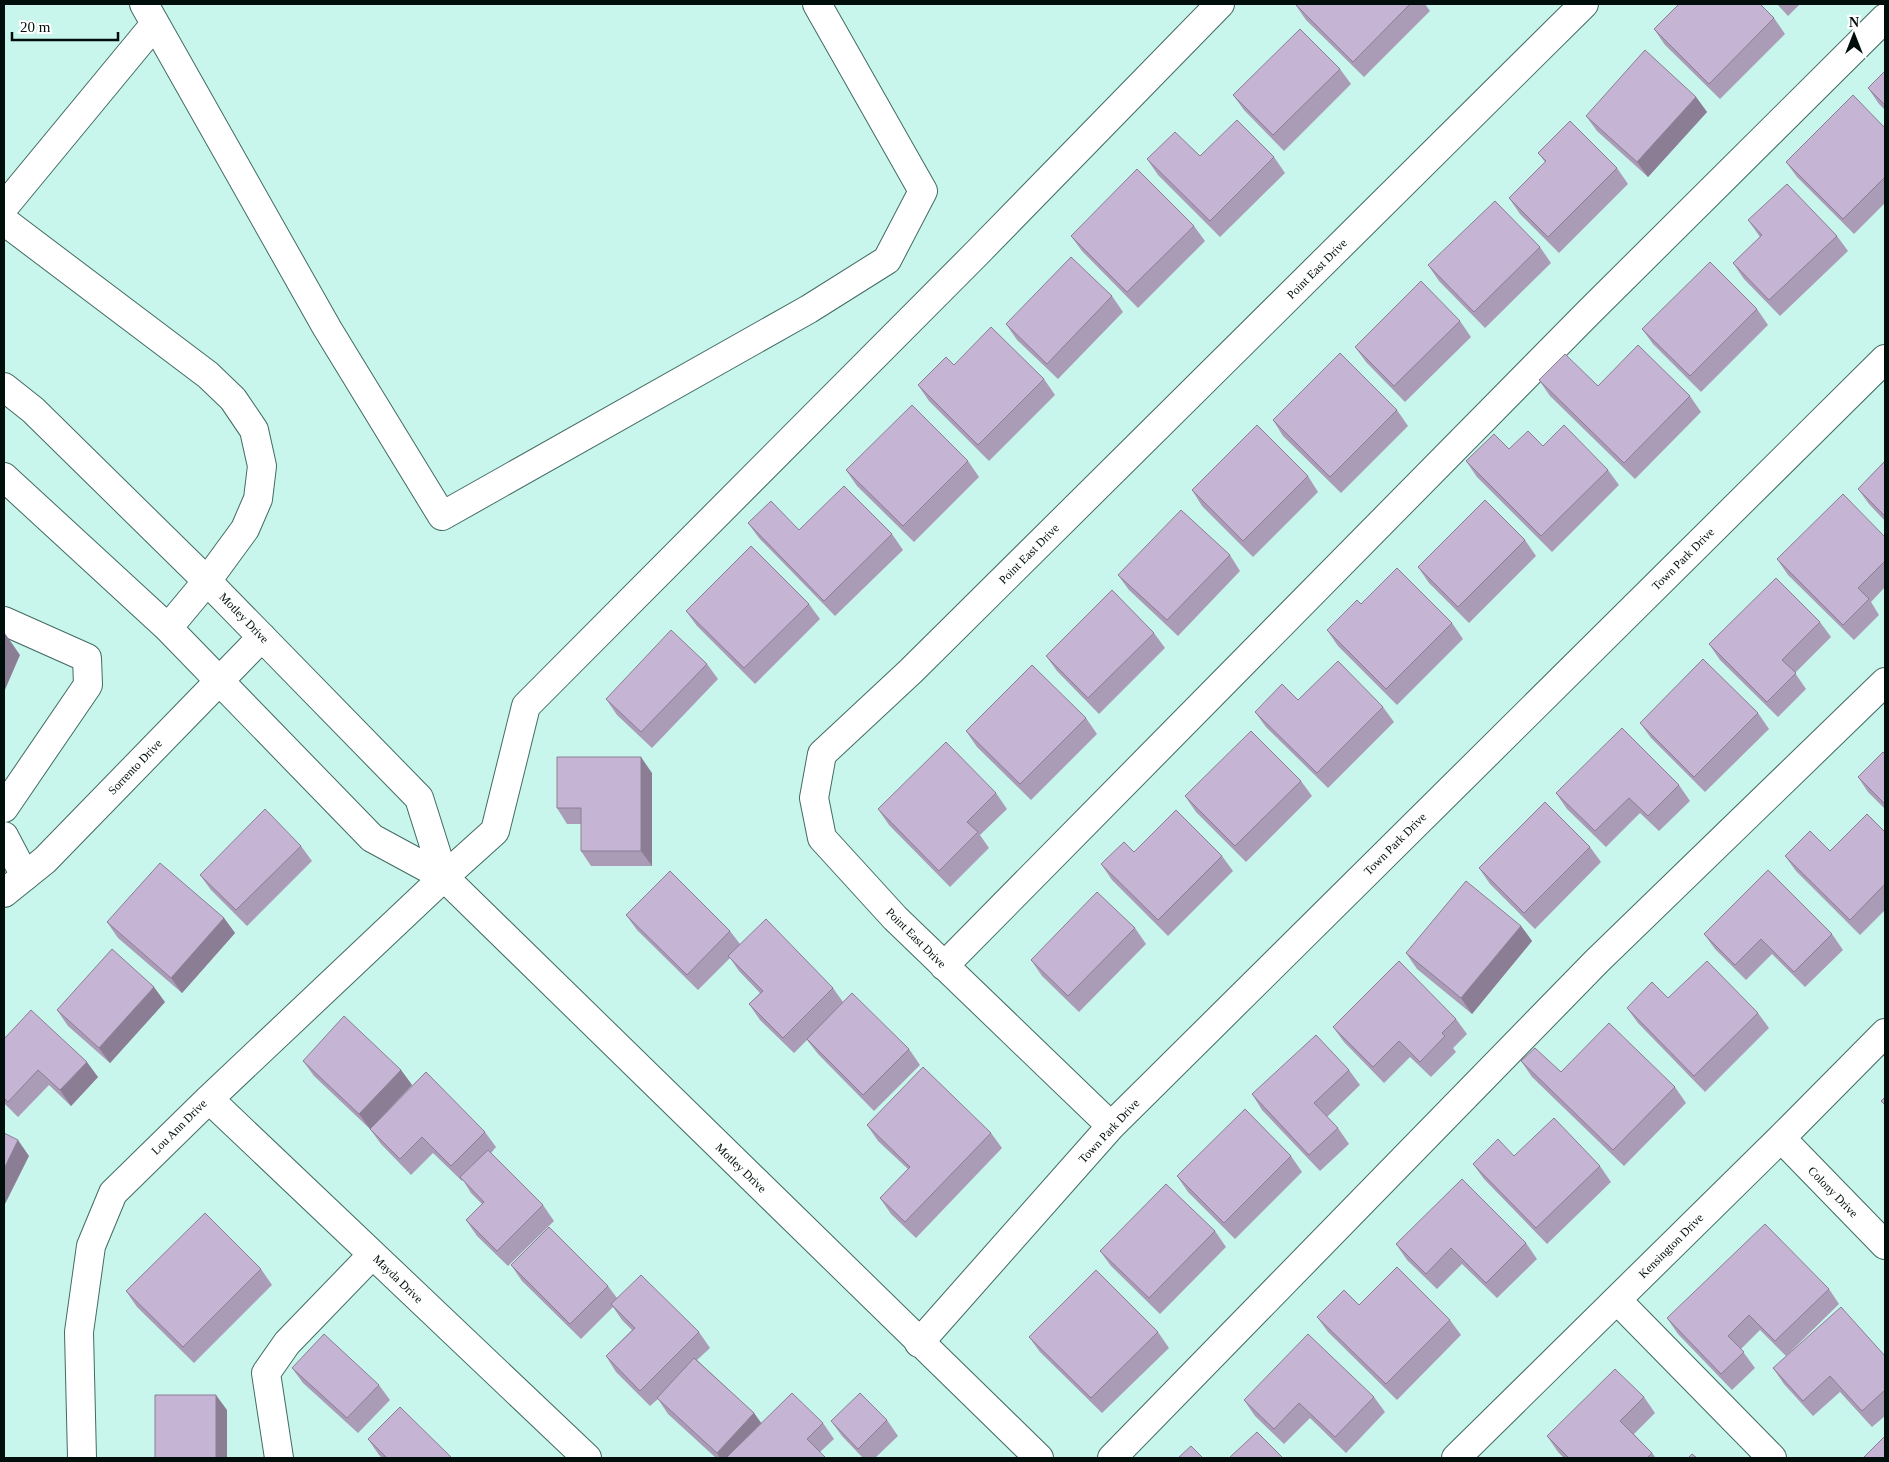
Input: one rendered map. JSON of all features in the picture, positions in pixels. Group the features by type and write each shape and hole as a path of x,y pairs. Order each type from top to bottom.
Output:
{"street":[{"path":"4,207 149,14 327,328 442,516 809,309 887,260 923,191 817,4"},
{"name":"Lou Ann Drive","path":"82,1458 78,1332 90,1246 113,1193 209,1099 444,877 495,832 526,706 970,260 1220,4"},
{"name":"Point East Drive","path":"1111,1126 895,918 822,838 814,798 822,754 939,643 1584,4"},
{"path":"944,966 1588,313 1885,18"},
{"path":"4,221 208,375 233,400 254,430 262,466 258,499 245,529 207,581 168,628"},
{"name":"Town Park Drive","path":"919,1343 1111,1126 1885,359"},
{"name":"Motley Drive","path":"4,387 33,410 207,581 419,798 444,877"},
{"name":"Motley Drive","path":"4,477 168,628 372,838 444,877 919,1343 1039,1458"},
{"path":"4,621 87,658 88,685 4,808"},
{"name":"Sorrento Drive","path":"4,893 46,860 262,636"},
{"path":"1112,1458 1597,961 1885,682"},
{"path":"4,838 25,876"},
{"name":"Kensington Drive","path":"1456,1458 1885,1033"},
{"name":"Mayda Drive","path":"209,1099 587,1458"},
{"name":"Colony Drive","path":"1781,1138 1885,1245"},
{"path":"279,1458 266,1373 287,1343 372,1254"},
{"path":"1617,1300 1772,1458"}],"building":[{"path":"1295,4 1410,4 1353,62"},
{"path":"1679,4 1760,4 1774,18 1709,84 1654,29"},
{"path":"1300,29 1340,69 1273,135 1233,95"},
{"path":"1645,50 1696,97 1637,162 1586,116"},
{"path":"1885,71 1885,105 1868,88"},
{"path":"1853,95 1885,128 1885,177 1843,219 1786,162"},
{"path":"1237,120 1274,157 1210,221 1147,159 1175,132 1200,156"},
{"path":"1570,121 1617,168 1548,237 1509,198 1546,161 1538,153"},
{"path":"1137,169 1194,226 1127,292 1071,236"},
{"path":"1787,184 1837,236 1769,300 1733,263 1762,235 1748,220"},
{"path":"1495,201 1540,247 1474,312 1428,265"},
{"path":"1071,257 1112,296 1047,364 1006,324"},
{"path":"1710,262 1757,309 1690,376 1642,329"},
{"path":"1421,281 1460,321 1394,386 1355,347"},
{"path":"991,327 1044,379 978,445 918,385 946,357 954,365"},
{"path":"1638,345 1690,396 1624,463 1539,380 1565,354 1598,386"},
{"path":"1340,353 1397,410 1330,477 1273,420"},
{"path":"912,405 968,461 903,526 846,470"},
{"path":"1257,425 1308,476 1243,541 1192,490"},
{"path":"1564,425 1608,470 1541,536 1466,461 1494,434 1509,449 1528,431 1543,446"},
{"path":"1885,461 1885,516 1858,489"},
{"path":"844,486 892,534 824,601 748,523 771,501 799,530"},
{"path":"1843,494 1885,537 1885,561 1858,588 1869,599 1843,625 1777,559"},
{"path":"1485,500 1525,540 1458,607 1418,567"},
{"path":"1181,510 1230,555 1167,620 1118,575"},
{"path":"751,546 809,604 744,668 686,611"},
{"path":"1397,568 1452,623 1386,689 1327,630 1357,600 1361,604"},
{"path":"1776,578 1820,622 1782,660 1796,673 1767,702 1709,644"},
{"path":"1112,590 1154,633 1088,698 1046,656"},
{"path":"671,630 707,664 641,732 606,699"},
{"path":"1703,659 1758,713 1694,777 1640,723"},
{"path":"1338,661 1383,707 1317,773 1255,712 1282,684 1298,700"},
{"path":"1032,665 1086,718 1020,784 966,731"},
{"path":"1622,728 1679,785 1648,816 1629,798 1595,831 1556,793"},
{"path":"1251,731 1301,781 1235,846 1185,796"},
{"path":"946,742 996,793 967,822 978,832 939,871 878,809"},
{"path":"1883,752 1885,755 1885,804 1858,777"},
{"path":"557,757 641,757 641,851 581,851 581,808 557,808"},
{"path":"1545,802 1590,847 1524,913 1479,868"},
{"path":"265,809 301,846 236,910 200,875"},
{"path":"1176,810 1222,856 1158,920 1101,864 1124,842 1134,852"},
{"path":"1867,814 1885,832 1885,884 1850,920 1785,856 1810,831 1830,851"},
{"path":"160,863 224,918 171,978 107,922"},
{"path":"1768,870 1832,934 1794,972 1761,939 1735,965 1704,934"},
{"path":"670,871 730,931 687,975 626,915"},
{"path":"1466,881 1521,926 1461,998 1406,953"},
{"path":"1097,892 1135,928 1068,996 1031,960"},
{"path":"766,919 833,988 783,1038 749,1004 763,991 728,956"},
{"path":"112,949 154,987 99,1048 57,1010"},
{"path":"1399,961 1456,1019 1442,1033 1445,1036 1420,1062 1399,1041 1373,1067 1333,1027"},
{"path":"1707,961 1758,1013 1694,1076 1627,1008 1652,982 1668,998"},
{"path":"852,993 909,1049 863,1095 807,1039"},
{"path":"31,1010 87,1062 60,1090 38,1070 8,1102 4,1098 4,1039"},
{"path":"344,1016 401,1070 359,1114 303,1061"},
{"path":"1609,1023 1675,1087 1613,1150 1521,1061 1535,1048 1561,1072"},
{"path":"1316,1035 1349,1070 1314,1103 1338,1128 1309,1155 1252,1094"},
{"path":"923,1067 991,1133 905,1222 880,1198 910,1167 867,1125"},
{"path":"426,1072 485,1132 451,1166 422,1137 400,1159 370,1129"},
{"path":"1885,1097 1885,1105 1881,1101"},
{"path":"1245,1109 1291,1156 1224,1223 1177,1176"},
{"path":"1554,1118 1600,1166 1536,1228 1473,1164 1498,1139 1514,1156"},
{"path":"4,1133 18,1140 4,1169"},
{"path":"488,1150 543,1205 497,1251 466,1220 484,1202 460,1177"},
{"path":"1462,1179 1526,1243 1486,1283 1451,1248 1426,1274 1396,1244"},
{"path":"1166,1184 1215,1231 1149,1298 1100,1251"},
{"path":"205,1213 261,1269 183,1347 126,1291"},
{"path":"1765,1224 1829,1289 1775,1341 1749,1315 1728,1336 1744,1352 1721,1374 1667,1318"},
{"path":"549,1227 608,1286 570,1324 511,1265"},
{"path":"1397,1267 1450,1320 1386,1384 1317,1317 1344,1290 1359,1305"},
{"path":"1096,1270 1158,1332 1091,1398 1029,1337"},
{"path":"641,1275 699,1332 640,1391 606,1356 635,1328 611,1304"},
{"path":"1841,1307 1885,1356 1885,1390 1862,1411 1830,1376 1803,1401 1773,1368"},
{"path":"324,1334 379,1385 347,1418 292,1368"},
{"path":"1308,1334 1374,1397 1335,1437 1299,1403 1274,1429 1244,1400"},
{"path":"694,1358 754,1413 717,1453 657,1398"},
{"path":"1615,1369 1644,1397 1620,1421 1652,1453 1647,1458 1569,1458 1547,1436"},
{"path":"792,1393 823,1423 807,1439 826,1458 726,1458"},
{"path":"860,1393 887,1420 858,1449 831,1421"},
{"path":"155,1395 216,1395 216,1458 155,1458"},
{"path":"400,1407 452,1458 387,1458 368,1439"},
{"path":"1257,1432 1283,1458 1229,1458"},
{"path":"1885,1436 1885,1458 1863,1458"},
{"path":"1191,1446 1203,1458 1178,1458"},
{"path":"1692,1454 1697,1458 1688,1458"}]}
